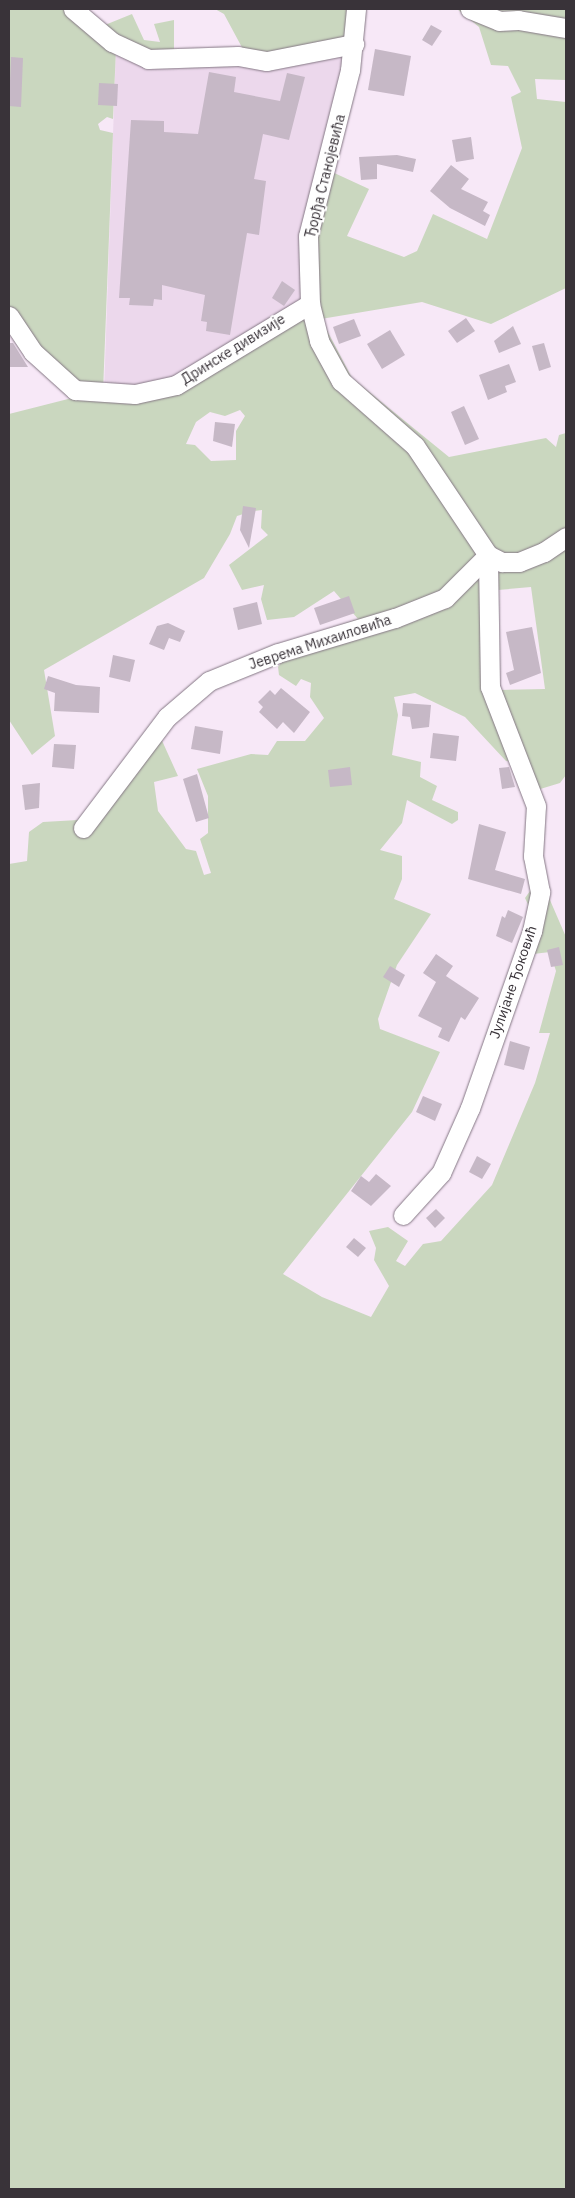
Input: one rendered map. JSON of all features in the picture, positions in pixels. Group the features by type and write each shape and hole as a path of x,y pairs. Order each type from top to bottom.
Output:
{"street":[{"path":"73,9 112,42 148,60 238,56 267,61 354,44"},
{"name":"Ђорђа Станојевића","path":"356,9 354,44 308,236 310,304 319,341 341,381 414,446 488,555"},
{"path":"470,9 499,21 518,14 566,28"},
{"name":"Дринске дивизије","path":"9,316 33,352 75,390 135,394 176,385 310,304"},
{"path":"488,555 502,562 519,562 544,552 566,537"},
{"name":"Јеврема Михаиловића","path":"83,828 167,717 209,681 278,653 395,618 445,598 488,555"},
{"name":"Јулијане Ђоковић","path":"403,1215 441,1173 470,1108 532,931 540,892 532,856 536,806 490,687 488,555"}],"shaded area":[{"path":"116,49 346,49 302,304 172,382 104,392"}],"green space":[{"path":"9,9 86,9 100,27 132,14 144,40 160,42 154,24 174,20 174,55 116,49 113,119 107,117 98,124 100,130 113,133 103,392 152,395 301,314 330,171 369,189 347,236 404,257 417,251 433,214 487,239 522,148 511,97 521,92 508,66 491,65 479,27 457,9 566,9 566,80 535,79 537,99 566,102 566,288 491,324 422,302 321,319 352,378 449,457 546,438 556,447 559,435 566,433 566,775 560,783 537,790 515,762 506,761 465,717 415,693 394,697 398,715 392,755 421,762 420,777 437,786 432,800 458,812 458,820 452,824 407,800 402,823 380,850 402,856 402,879 394,899 431,914 397,965 378,1019 380,1029 440,1052 412,1112 283,1274 322,1297 371,1317 389,1286 374,1260 376,1248 369,1231 388,1227 408,1241 396,1261 405,1266 423,1244 441,1241 492,1185 535,1083 550,1033 539,1033 556,971 550,952 525,955 531,911 525,898 540,877 566,937 566,2189 9,2189 9,864 27,861 29,832 43,822 78,820 159,734 178,776 154,782 158,811 186,849 196,851 204,875 211,873 200,839 208,833 208,796 197,769 251,754 268,755 277,741 305,741 324,718 310,697 311,683 301,679 296,686 279,675 278,667 284,659 278,646 358,619 334,591 294,617 267,620 261,599 264,585 242,590 229,565 268,535 261,528 262,510 237,516 230,534 204,578 44,670 55,736 32,755 9,720 9,414 72,398 9,326","holes":["240,410 245,416 236,431 236,460 211,461 195,445 186,444 196,422 210,412 225,416","531,587 545,689 499,690 498,590"]},
{"path":"215,9 348,9 347,35 331,43 269,56 245,53 224,14"}],"building":[{"path":"431,25 442,31 432,46 422,40"},
{"path":"375,49 411,56 404,96 368,90"},
{"path":"11,57 23,58 21,107 9,106"},
{"path":"209,72 236,77 234,92 280,101 287,73 305,77 289,140 263,134 254,179 266,181 259,235 247,233 230,335 206,331 207,322 201,321 205,295 162,285 162,300 154,299 153,306 129,305 130,298 119,298 131,120 164,121 164,132 198,134"},
{"path":"99,83 118,84 117,106 98,105"},
{"path":"471,137 474,159 456,162 452,140"},
{"path":"397,155 416,159 413,172 377,164 377,179 361,180 359,157"},
{"path":"451,165 469,179 461,189 488,202 483,211 490,215 485,226 450,208 430,191"},
{"path":"282,281 295,290 284,306 272,298"},
{"path":"466,318 475,331 457,343 448,331"},
{"path":"354,319 361,336 339,344 333,327"},
{"path":"513,326 521,344 499,353 494,341"},
{"path":"390,330 405,355 382,369 367,344"},
{"path":"9,343 13,343 28,367 9,367"},
{"path":"544,343 551,367 539,371 532,346"},
{"path":"509,364 516,382 505,386 507,392 488,400 479,375"},
{"path":"464,406 479,439 465,445 451,412"},
{"path":"215,422 235,424 232,447 213,441"},
{"path":"243,506 256,508 249,548 240,530"},
{"path":"349,596 355,613 320,625 314,608"},
{"path":"257,602 262,624 238,630 233,608"},
{"path":"168,623 185,631 180,642 169,638 164,650 149,644 157,626"},
{"path":"532,627 541,673 510,685 506,673 514,670 506,632"},
{"path":"113,655 135,660 130,682 109,677"},
{"path":"48,676 76,685 100,687 99,713 54,711 55,693 44,689"},
{"path":"281,688 310,712 294,733 283,722 277,729 259,712 263,707 258,702 270,690 275,695"},
{"path":"403,703 431,705 429,727 412,729 410,717 402,716"},
{"path":"195,726 223,731 220,754 191,749"},
{"path":"433,733 459,736 456,761 430,758"},
{"path":"54,744 76,745 74,769 52,767"},
{"path":"350,767 352,785 330,787 328,770"},
{"path":"509,767 515,787 502,789 499,768"},
{"path":"197,774 209,818 196,822 183,779"},
{"path":"40,783 39,808 25,810 22,785"},
{"path":"479,824 506,832 495,870 525,879 521,894 468,879"},
{"path":"508,910 523,917 512,943 496,936 502,916 505,918"},
{"path":"559,947 563,965 551,967 547,950"},
{"path":"436,954 453,966 446,976 479,998 465,1020 461,1017 449,1042 438,1037 442,1028 418,1016 436,982 423,973"},
{"path":"390,966 405,975 399,987 383,977"},
{"path":"510,1041 530,1047 524,1070 504,1065"},
{"path":"423,1096 442,1104 435,1121 416,1112"},
{"path":"477,1156 491,1164 482,1179 469,1172"},
{"path":"376,1174 391,1186 371,1206 351,1191 361,1176 369,1182"},
{"path":"436,1209 445,1218 435,1228 426,1218"},
{"path":"354,1238 366,1248 358,1257 346,1247"}]}
